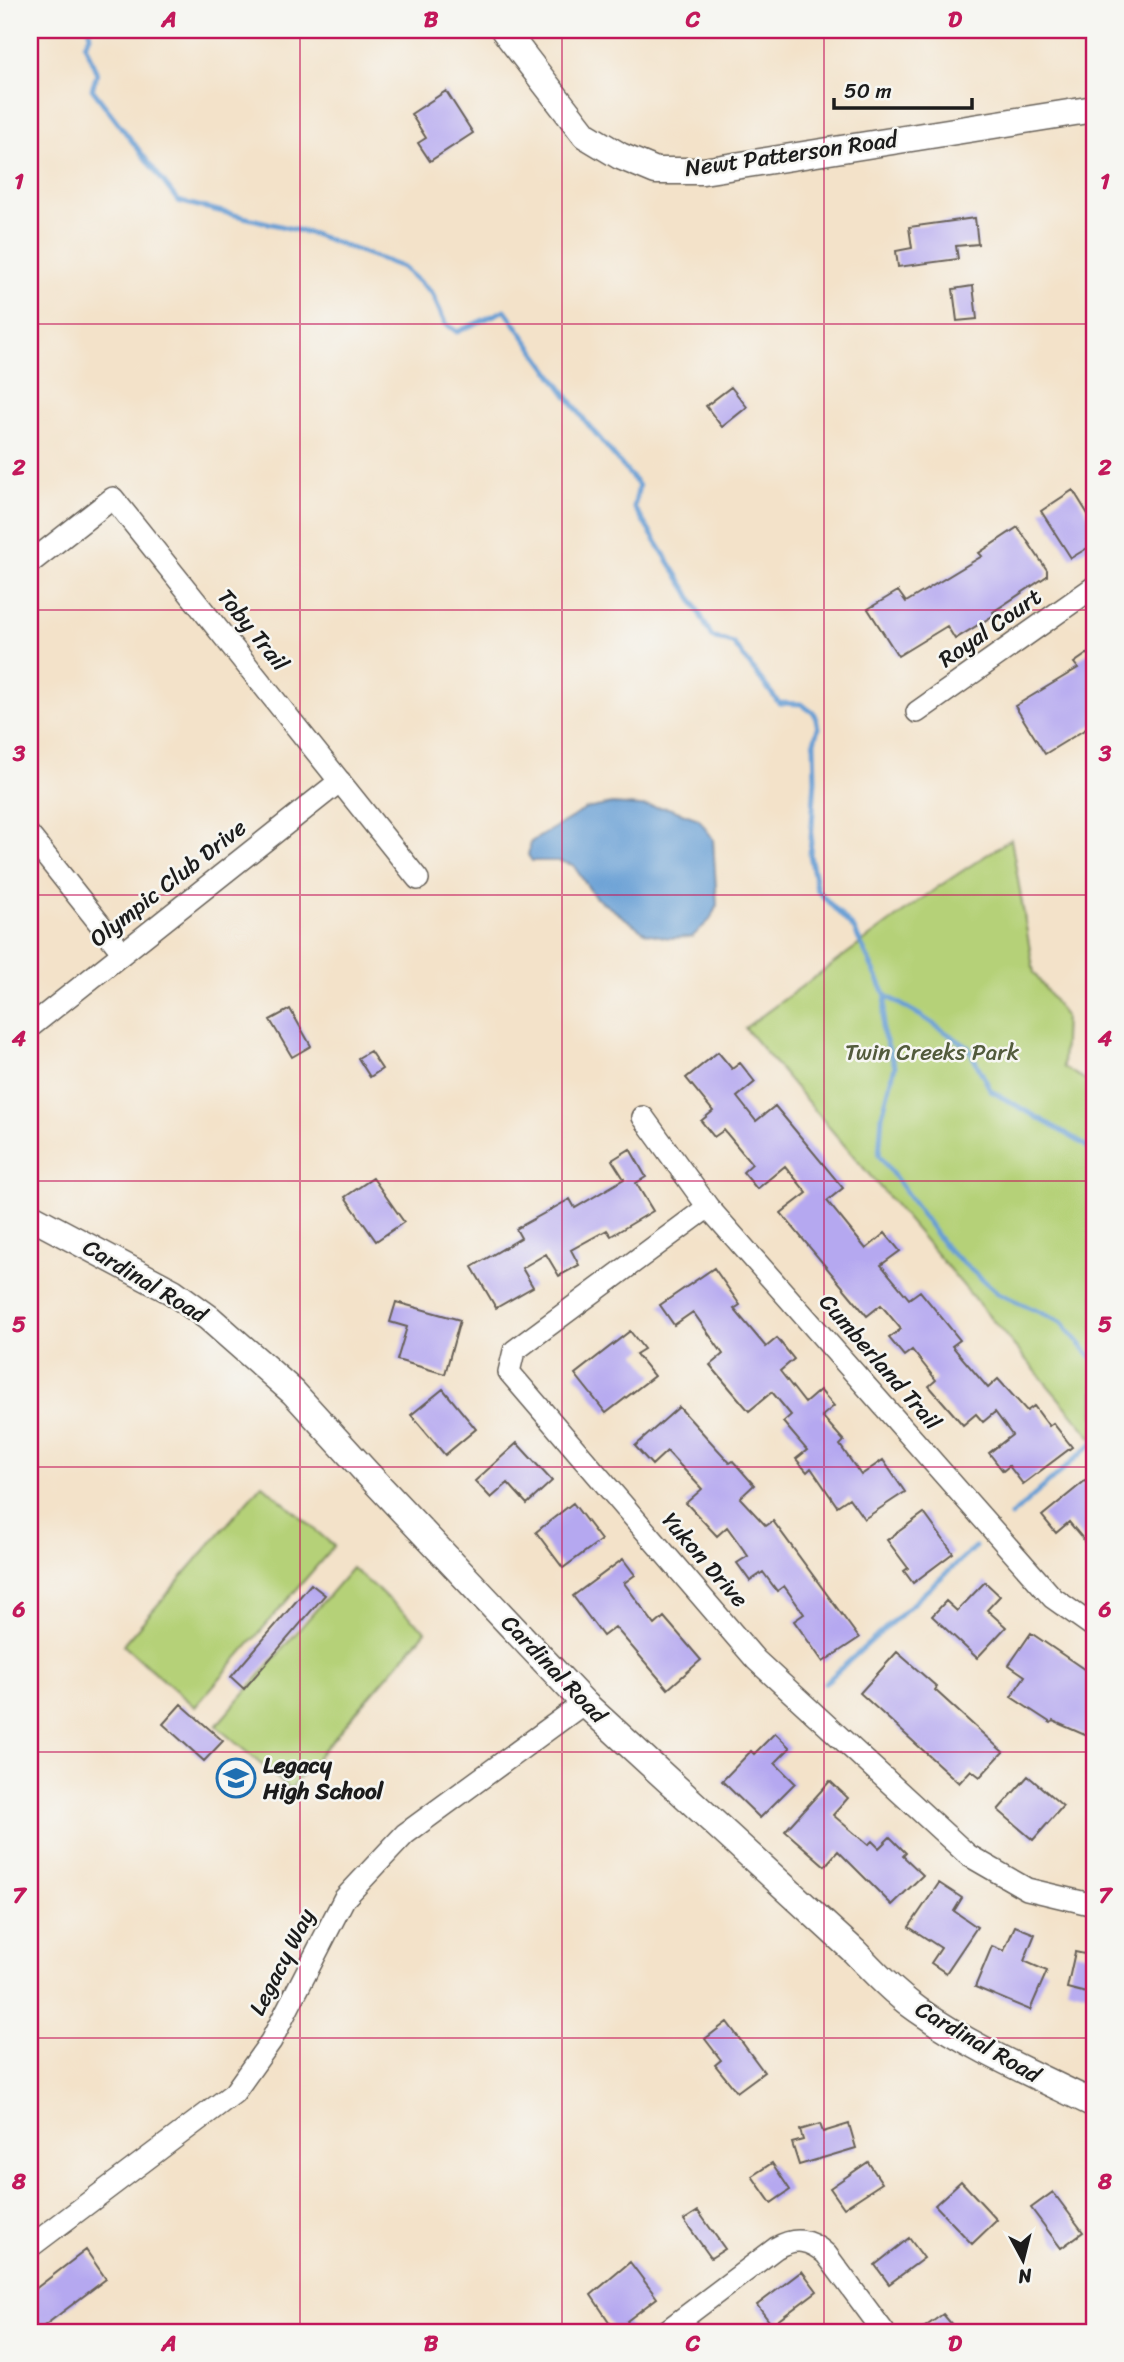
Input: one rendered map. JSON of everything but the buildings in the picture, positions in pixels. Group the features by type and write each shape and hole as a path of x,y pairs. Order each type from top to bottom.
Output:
{"street":[{"name":"Newt Patterson Road","path":"504,30 585,135 620,156 656,171 703,171 1094,109"},
{"name":"Toby Trail","path":"30,563 113,498 418,879"},
{"name":"Royal Court","path":"917,712 1094,587"},
{"name":"Olympic Club Drive","path":"30,1027 340,781"},
{"path":"30,836 124,953"},
{"name":"Cumberland Trail","path":"643,1117 708,1207 1053,1598 1094,1628"},
{"name":"Yukon Drive","path":"708,1207 514,1351 509,1372 756,1660 968,1855 1027,1889 1094,1905"},
{"name":"Cardinal Road","path":"30,1216 173,1292 209,1318 285,1385 584,1703 890,1987 918,2010 991,2054 1094,2105"},
{"name":"Legacy Way","path":"30,2247 234,2093 271,2041 344,1899 405,1835 584,1703"},
{"path":"665,2332 776,2248 801,2239 816,2245 825,2254 884,2332"}],"green space":[{"name":"Twin Creeks Park","path":"1011,839 1034,973 1065,1016 1063,1067 1094,1085 1094,1440 745,1028 938,887"},
{"path":"262,1484 334,1546 195,1707 123,1645"},
{"path":"352,1568 426,1631 290,1789 216,1726"}],"water":[{"path":"612,804 668,808 699,819 713,839 717,905 710,920 692,937 669,938 646,933 595,897 573,865 559,861 532,861 528,855 531,842 586,809"}],"waterway":[{"path":"89,30 90,36 85,44 97,74 92,89 178,201 313,234 402,267 432,293 445,323 457,332 505,310 586,422 639,486 634,507 688,592 712,637 733,643 779,703 801,704 815,714 818,728 814,742 815,780 810,855 817,890 854,929 886,996 882,1030 895,1066 882,1116 879,1155 946,1248 998,1293 1061,1322 1094,1360"},
{"path":"886,996 968,1047 991,1091 1094,1152"},
{"path":"1011,1516 1094,1442"},
{"path":"825,1683 975,1547"}],"place":[{"name":"Legacy High School","path":"236,1778"}]}
